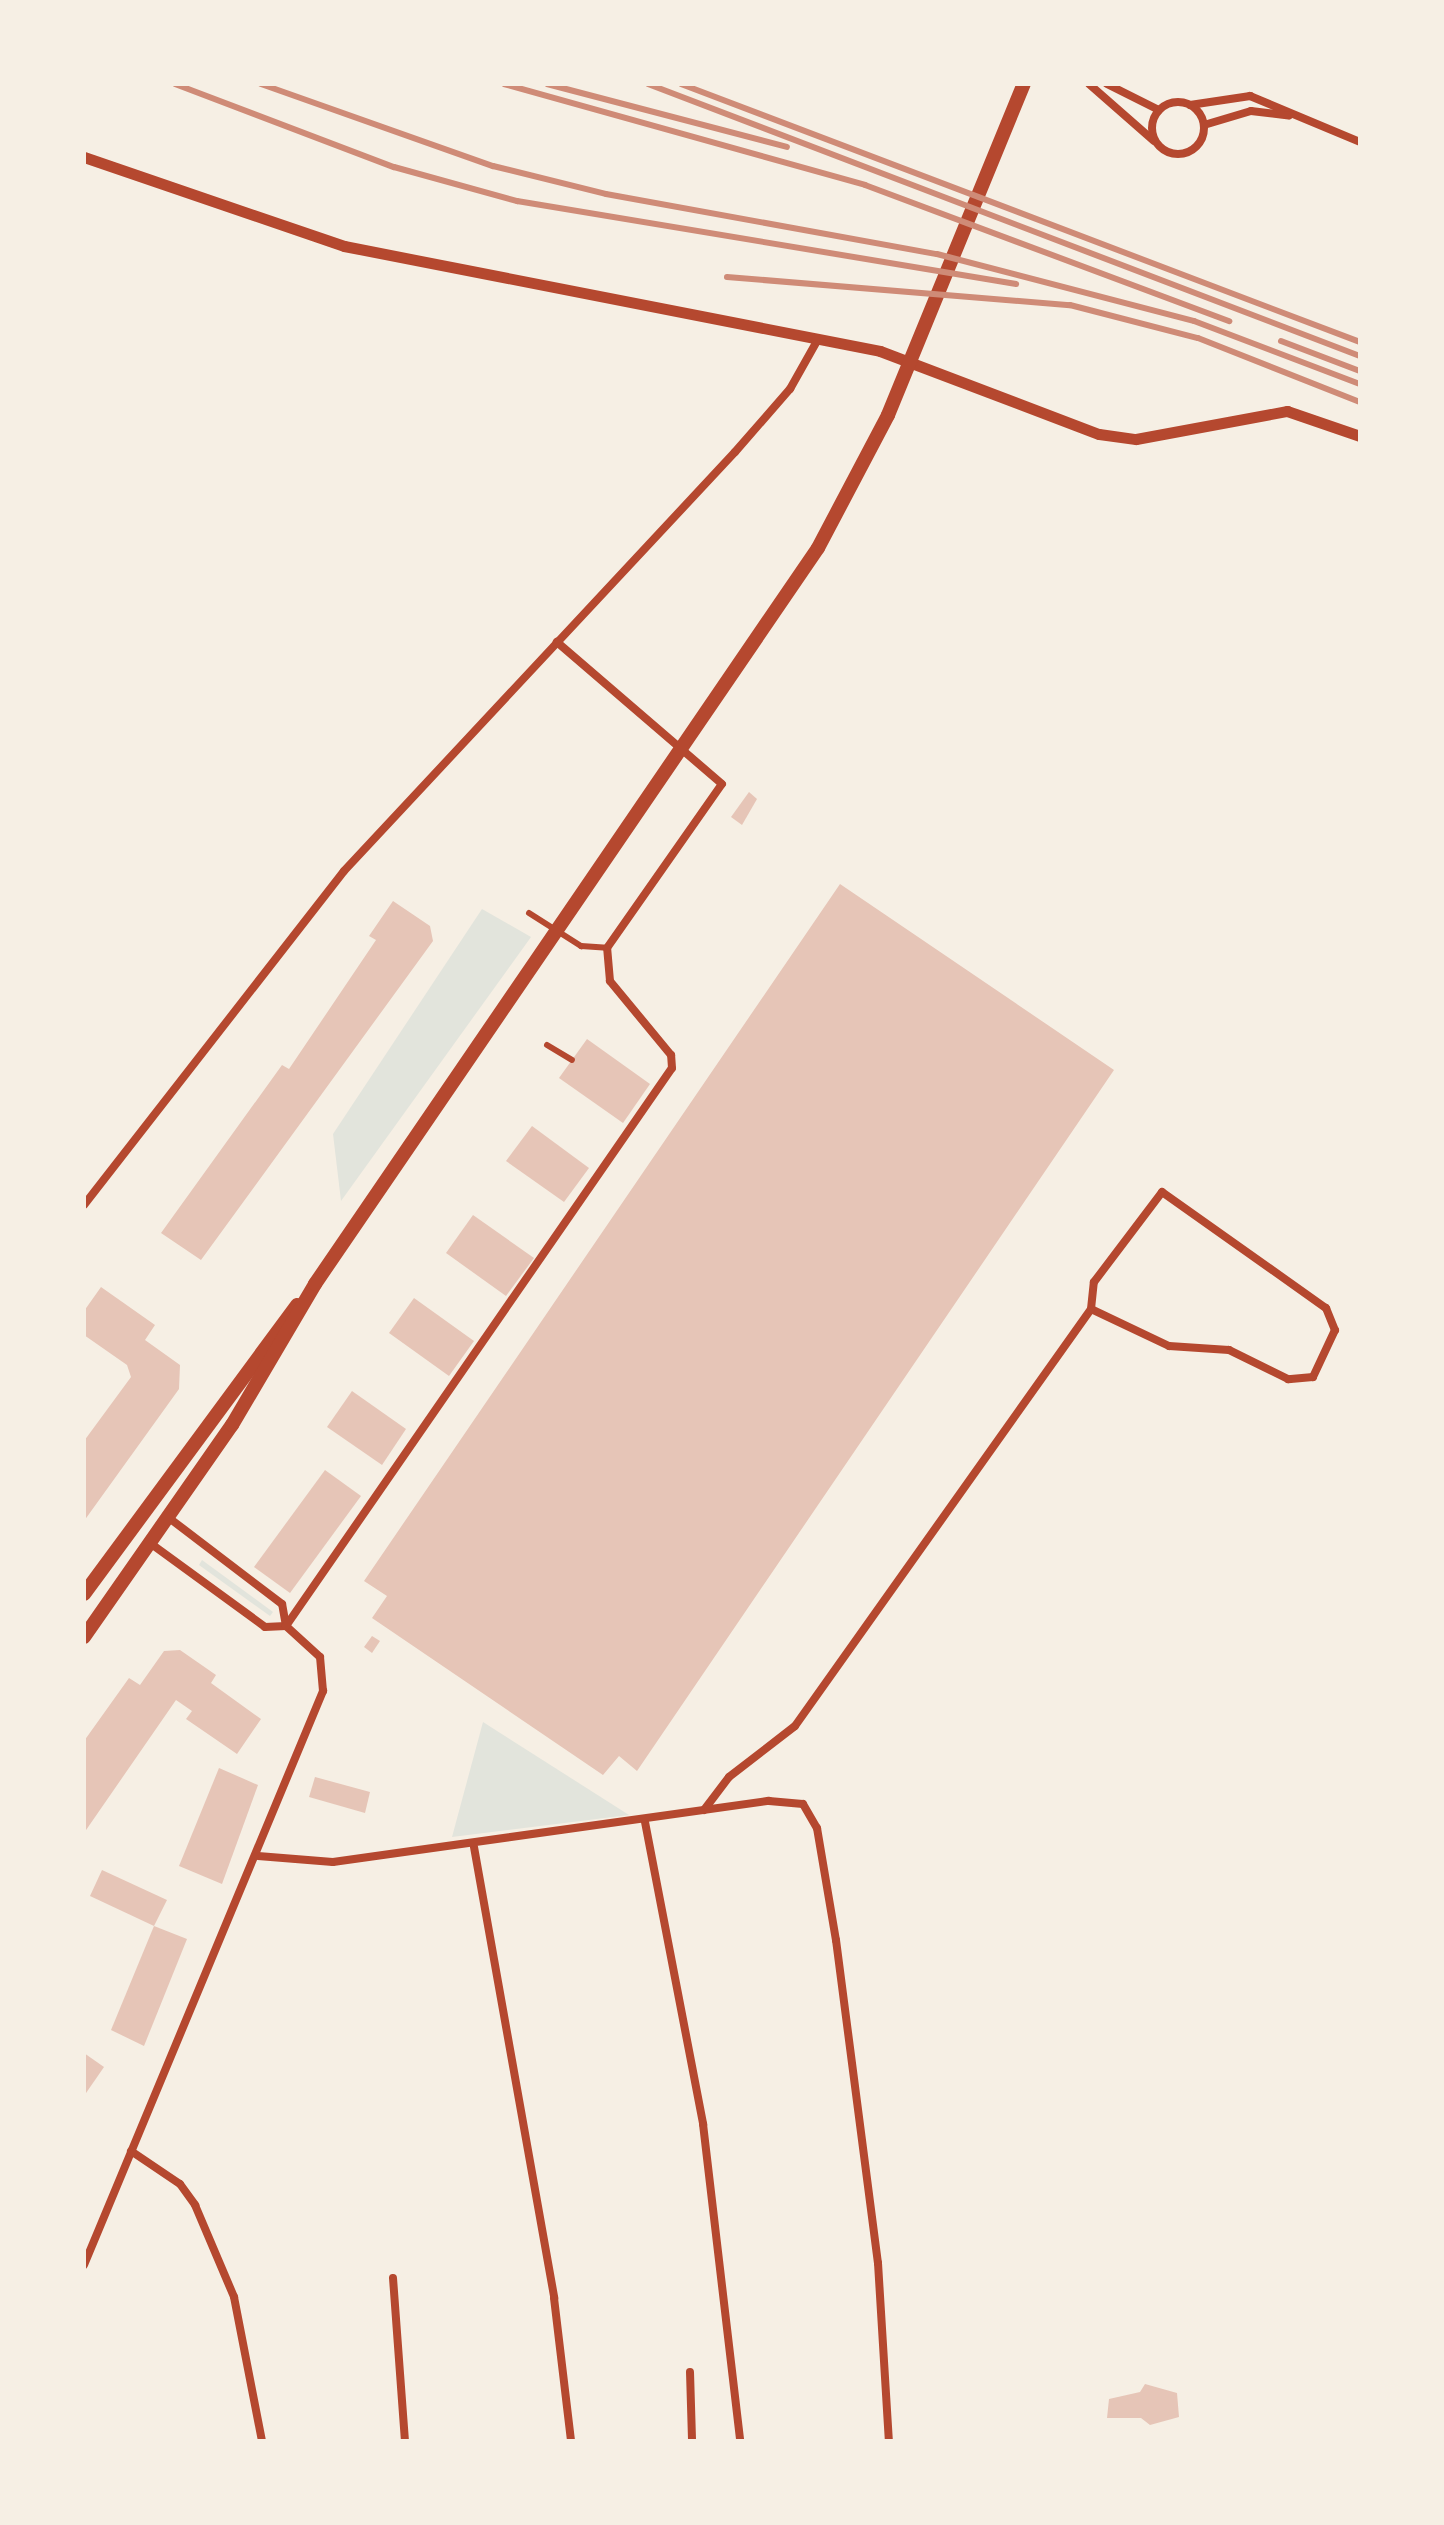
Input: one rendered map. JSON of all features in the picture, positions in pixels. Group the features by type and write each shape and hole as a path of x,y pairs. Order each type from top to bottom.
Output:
{"main road":[{"path":"84,1637 168,1517 315,1284 837,516 906,373 1024,84"},
{"path":"84,1594 255,1353 315,1284"}],"street":[{"path":"1089,84 1156,142 1186,153 1199,143 1204,125"},
{"path":"1107,84 1159,110 1240,94 1360,142"},
{"path":"1190,105 1204,125"},
{"path":"1156,142 1152,124 1159,110"},
{"path":"1204,125 1251,111 1302,118"},
{"path":"84,157 344,246 880,351 1118,437 1287,411 1360,436"},
{"path":"84,1205 344,871 776,405 817,341"},
{"path":"286,1626 672,1068 671,1055 610,981 607,948 722,784 557,642"},
{"path":"529,913 581,946 607,948"},
{"path":"547,1045 572,1060"},
{"path":"704,1810 729,1777 795,1726 1091,1309 1094,1282 1162,1192 1326,1308 1335,1330 1319,1370 1296,1380 1229,1350 1169,1346 1091,1309"},
{"path":"84,2265 258,1856 323,1691 320,1657 286,1626 282,1604 168,1517"},
{"path":"150,1543 265,1627 286,1626"},
{"path":"258,1856 333,1862 474,1847 645,1822 704,1810 791,1800 803,1804 817,1828 878,2263 889,2441"},
{"path":"645,1822 703,2124 740,2441"},
{"path":"474,1847 554,2298 571,2441"},
{"path":"131,2151 180,2184 195,2205 234,2297 262,2441"},
{"path":"393,2278 405,2441"},
{"path":"690,2372 692,2441"}],"shaded area":[{"path":"482,909 531,937 341,1201 333,1134"},
{"path":"202,1560 273,1612 270,1616 199,1565"},
{"path":"483,1722 629,1815 452,1837"}],"building":[{"path":"749,792 757,799 742,825 731,817"},
{"path":"840,884 1114,1070 637,1771 619,1756 603,1775 372,1618 387,1596 364,1581"},
{"path":"393,901 430,926 433,941 201,1260 161,1233 282,1065 289,1069 376,940 369,936"},
{"path":"587,1039 650,1084 623,1123 559,1078"},
{"path":"532,1126 589,1168 564,1202 506,1161"},
{"path":"473,1215 534,1258 506,1296 446,1253"},
{"path":"101,1287 155,1325 145,1340 180,1365 179,1389 84,1521 84,1441 131,1377 127,1365 84,1335 84,1311"},
{"path":"414,1298 474,1341 449,1376 389,1333"},
{"path":"352,1391 406,1429 382,1465 327,1427"},
{"path":"325,1470 361,1496 290,1593 254,1567"},
{"path":"372,1636 380,1641 372,1653 364,1647"},
{"path":"180,1650 216,1675 211,1683 261,1719 237,1754 186,1719 192,1711 176,1700 84,1833 84,1741 129,1678 140,1685 164,1651"},
{"path":"219,1768 258,1785 222,1884 179,1866"},
{"path":"315,1777 370,1792 365,1813 309,1797"},
{"path":"102,1870 167,1900 154,1926 90,1896"},
{"path":"154,1926 187,1939 144,2046 111,2030"},
{"path":"84,2053 104,2067 84,2096"},
{"path":"1145,2384 1177,2393 1179,2417 1150,2425 1141,2418 1107,2418 1109,2399 1140,2392"}],"railway":[{"path":"175,84 394,167 517,201 1016,284"},
{"path":"261,84 493,166 606,194 937,254 1194,321 1360,384"},
{"path":"504,84 865,185 1229,321"},
{"path":"547,84 787,147"},
{"path":"648,84 1360,356"},
{"path":"681,84 1360,342"},
{"path":"727,277 1070,305 1198,338 1360,402"},
{"path":"1281,341 1360,371"}]}
